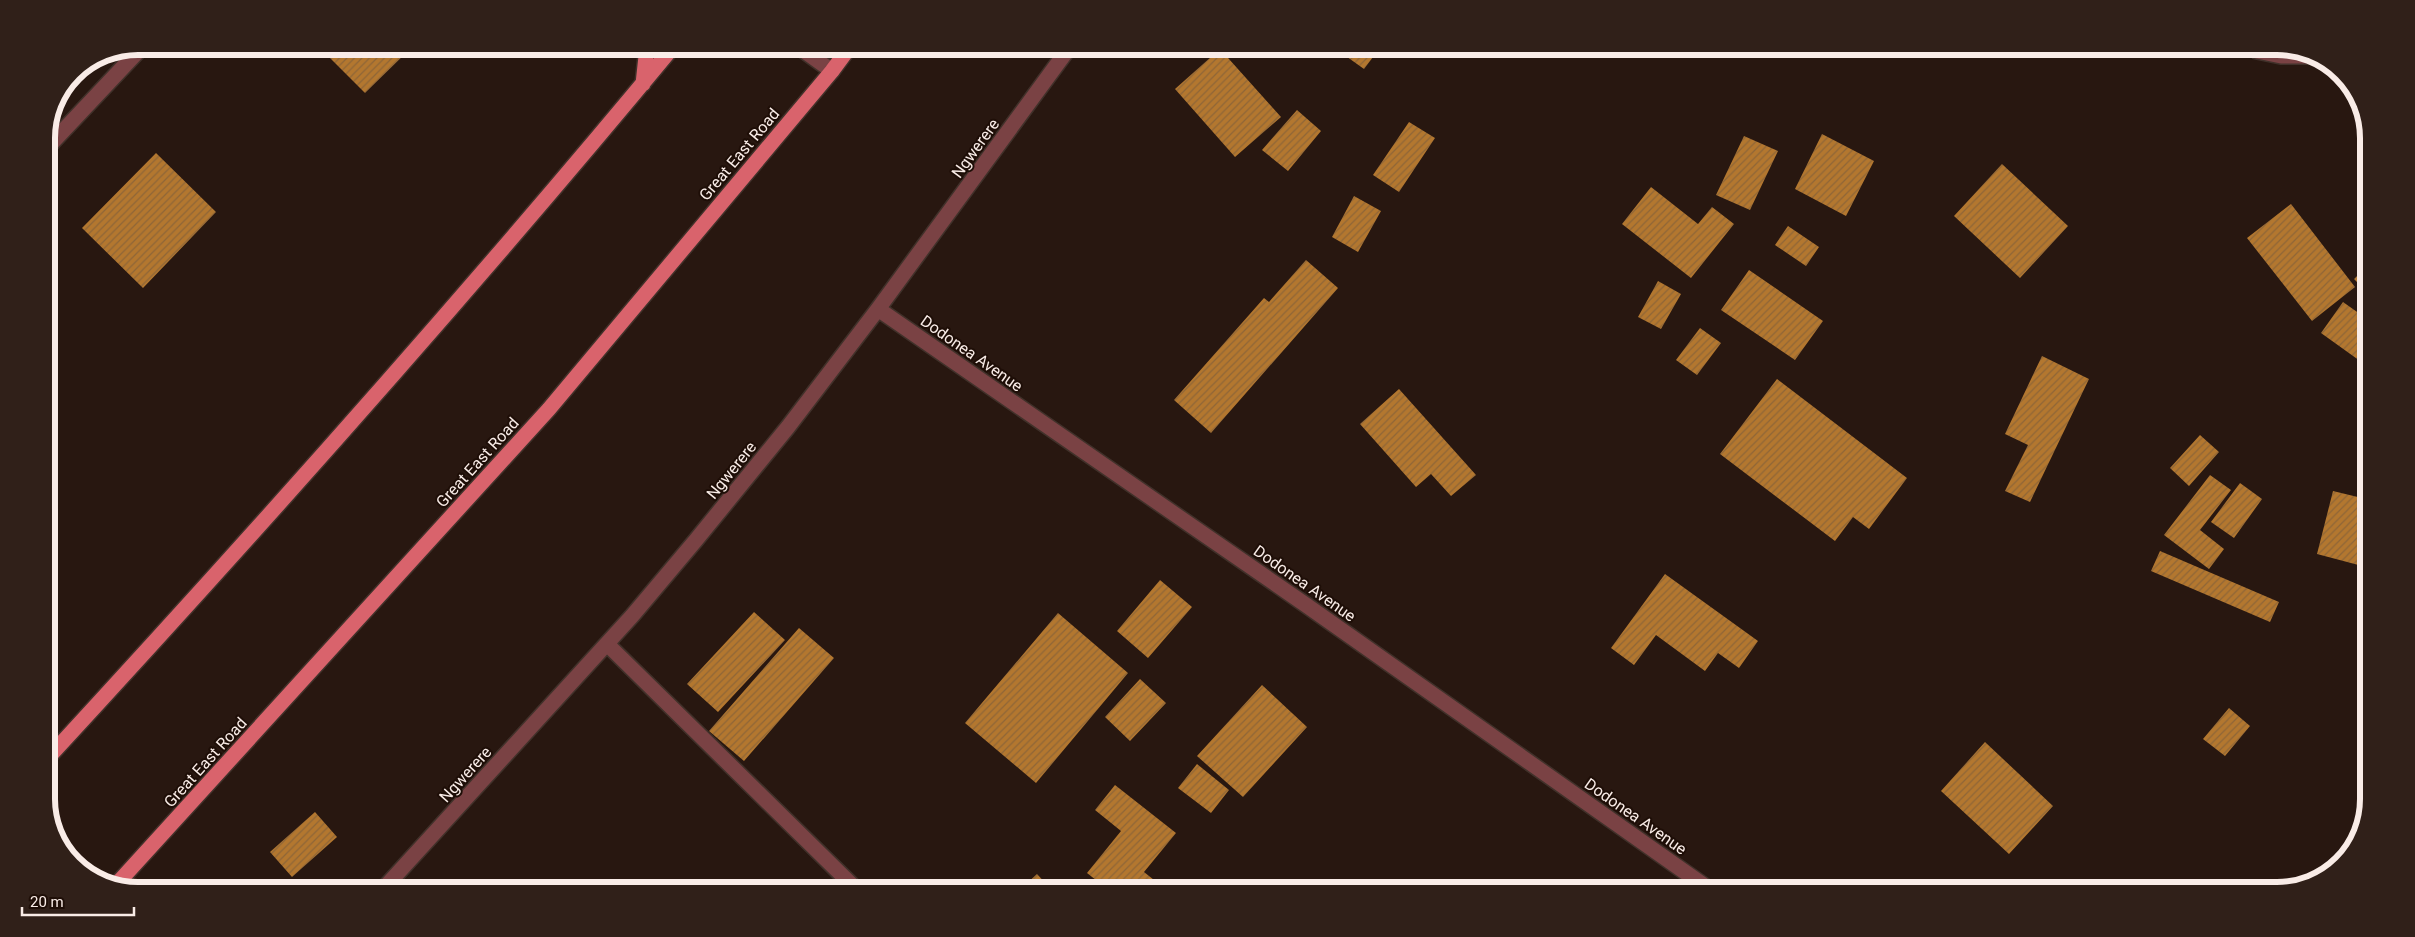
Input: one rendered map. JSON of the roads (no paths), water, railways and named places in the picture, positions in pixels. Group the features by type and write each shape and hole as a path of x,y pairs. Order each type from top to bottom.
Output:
{"main road":[{"path":"643,84 646,55"},
{"path":"55,750 438,326 667,55"},
{"name":"Great East Road","path":"121,880 549,409 844,55"}],"street":[{"path":"55,139 134,55"},
{"path":"810,55 832,71"},
{"name":"Ngwerere","path":"390,882 639,609 788,427 878,309 1064,55"},
{"name":"Dodonea Avenue","path":"878,309 1306,605 1698,882"},
{"path":"607,644 848,882"}]}
